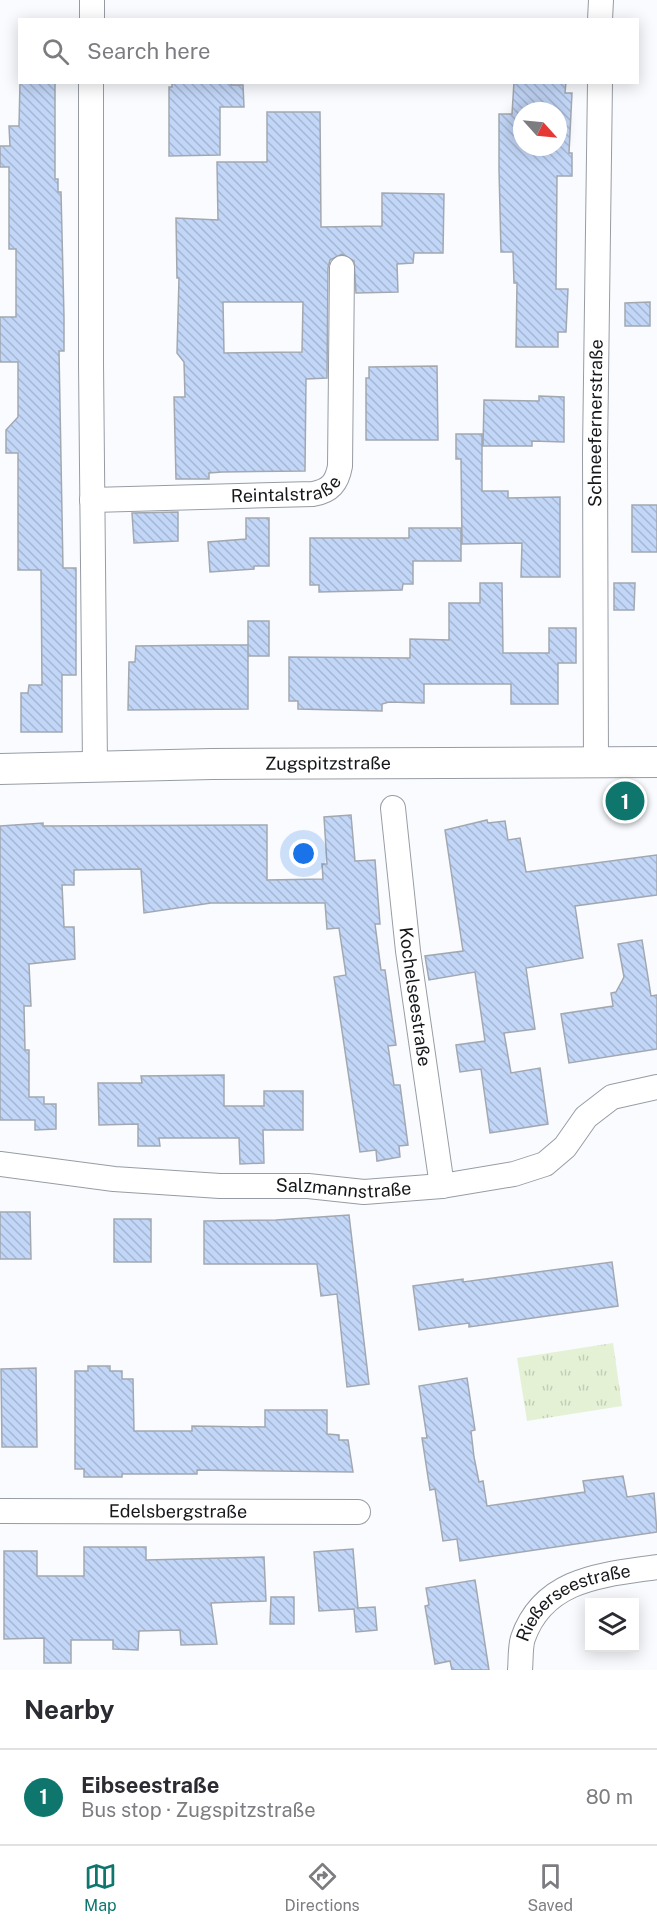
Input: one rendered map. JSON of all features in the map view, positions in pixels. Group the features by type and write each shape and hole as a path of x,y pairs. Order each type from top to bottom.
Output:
{"street":[{"path":"92,0 92,18"},
{"path":"600,18 601,0"},
{"path":"91,84 92,500 96,766"},
{"name":"Schneefernerstraße","path":"596,763 595,453 600,84"},
{"name":"Reintalstraße","path":"92,500 313,494 324,492 333,485 340,466 342,268"},
{"name":"Zugspitzstraße","path":"0,769 96,766 657,762"},
{"name":"Kochelseestraße","path":"393,808 408,951 442,1186"},
{"name":"Salzmannstraße","path":"0,1164 114,1179 220,1185 308,1186 364,1192 442,1186 514,1174 544,1164 565,1147 586,1117 612,1097 657,1087"},
{"name":"Edelsbergstraße","path":"0,1511 358,1512"},
{"name":"Rießerseestraße","path":"520,1670 523,1640 536,1612 561,1590 590,1577 657,1567"}],"green space":[{"path":"613,1343 622,1406 527,1421 517,1358"}],"building":[{"path":"20,84 55,84 55,179 58,179 58,192 61,192 64,317 64,351 59,351 63,568 76,568 76,675 62,675 62,732 21,732 21,693 28,693 29,685 42,685 41,570 18,570 18,453 6,453 6,430 18,417 18,362 0,362 0,317 16,317 16,249 9,249 9,167 0,167 0,146 10,146 9,126 19,126"},
{"path":"172,84 243,85 244,107 220,107 220,155 169,156 169,87 172,87"},
{"path":"514,84 566,84 565,93 572,93 569,153 572,153 572,176 557,176 556,289 568,289 566,332 558,332 558,347 516,347 517,283 514,283 513,252 501,252 499,114 512,114"},
{"path":"267,112 320,112 321,227 382,226 382,193 444,194 443,253 414,253 413,263 397,264 398,292 356,293 354,261 342,254 330,260 327,378 306,379 305,471 222,472 209,473 209,479 176,479 174,397 185,397 184,362 177,353 179,278 177,278 176,218 218,220 217,162 267,162","holes":["223,302 303,302 302,352 224,353"]},
{"path":"650,302 650,326 625,326 625,303"},
{"path":"437,366 438,440 366,440 366,378 369,378 369,367"},
{"path":"539,396 564,397 564,442 532,441 532,446 483,446 484,400 539,401"},
{"path":"456,434 482,434 482,491 508,491 508,498 560,497 560,577 521,577 522,543 462,544 461,459 456,459"},
{"path":"632,505 657,505 657,552 632,552"},
{"path":"178,512 178,541 134,543 132,513"},
{"path":"246,518 269,518 269,566 210,572 208,542 246,539"},
{"path":"409,528 461,528 461,561 413,561 413,584 403,584 402,590 319,592 319,585 310,585 310,538 409,538"},
{"path":"480,583 502,583 503,653 549,653 549,628 576,628 576,663 558,663 558,704 511,704 511,684 424,684 424,703 389,702 382,704 382,711 298,709 298,701 289,701 289,657 410,658 410,639 449,640 449,603 480,603"},
{"path":"614,583 635,583 634,610 614,610"},
{"path":"248,621 269,621 269,656 248,656"},
{"path":"248,645 248,709 128,710 129,662 135,662 136,646"},
{"path":"351,815 355,861 375,860 380,924 375,924 381,970 385,970 396,1045 388,1046 394,1085 400,1085 408,1145 399,1146 400,1157 377,1161 376,1150 360,1152 334,977 346,975 339,928 327,929 325,903 211,903 144,913 141,869 74,870 74,885 62,885 64,927 74,927 75,959 29,964 31,1006 24,1006 25,1050 29,1050 29,1097 44,1097 44,1104 56,1104 56,1129 35,1130 35,1120 0,1120 0,826 43,823 43,826 267,825 267,880 323,879 322,864 327,864 324,817"},
{"path":"487,820 488,823 505,821 508,840 520,838 526,872 657,855 657,895 575,906 583,958 526,968 535,1029 504,1033 511,1073 540,1068 548,1124 490,1133 481,1069 460,1072 456,1045 485,1041 475,972 429,980 425,956 463,951 445,830"},
{"path":"642,940 651,996 657,995 657,1049 569,1063 561,1014 613,1006 611,993 616,992 624,977 618,944"},
{"path":"224,1075 224,1106 264,1106 264,1091 303,1091 303,1130 263,1130 264,1163 240,1164 239,1138 159,1138 160,1146 138,1146 138,1124 99,1125 98,1083 142,1083 141,1076"},
{"path":"0,1212 30,1212 31,1259 0,1259"},
{"path":"349,1215 369,1384 347,1387 337,1294 321,1296 317,1264 204,1264 204,1221 276,1220"},
{"path":"114,1219 151,1219 151,1262 114,1262"},
{"path":"612,1262 618,1306 469,1327 469,1323 419,1330 413,1286 463,1279 463,1282"},
{"path":"88,1366 110,1366 110,1371 122,1371 122,1379 133,1379 134,1431 192,1431 192,1426 265,1427 265,1410 327,1410 327,1434 339,1435 339,1440 348,1440 353,1472 197,1470 197,1474 122,1474 122,1477 84,1477 84,1469 75,1469 75,1371 88,1371"},
{"path":"36,1368 37,1447 2,1447 1,1369"},
{"path":"467,1378 475,1430 471,1431 474,1457 479,1482 483,1481 487,1506 585,1492 583,1481 623,1476 627,1497 654,1493 657,1532 460,1561 457,1539 443,1541 435,1489 430,1490 422,1438 427,1438 419,1386"},
{"path":"84,1547 146,1547 146,1560 264,1557 266,1601 211,1603 217,1644 181,1645 180,1630 139,1631 138,1650 113,1649 113,1640 71,1640 71,1663 44,1663 44,1638 4,1639 4,1551 37,1551 37,1576 84,1576"},
{"path":"353,1549 358,1608 375,1607 377,1630 356,1632 354,1609 319,1611 314,1552"},
{"path":"475,1580 489,1670 452,1670 450,1661 435,1664 425,1606 429,1605 426,1588"},
{"path":"271,1597 294,1597 294,1624 270,1624"}],"place":[{"name":"Eibseestraße","path":"625,801"}]}
